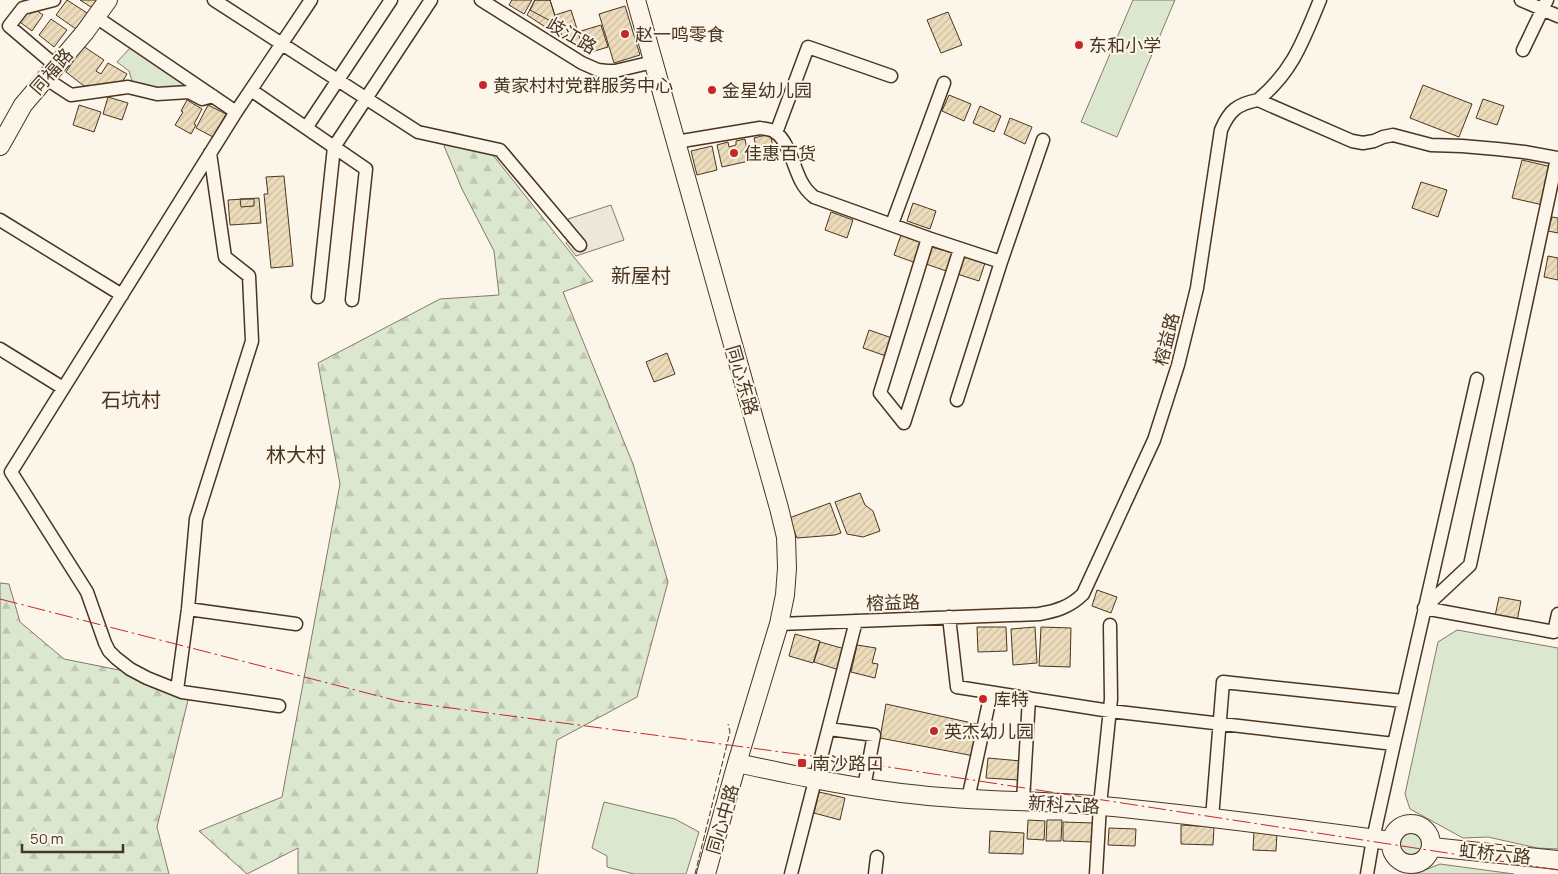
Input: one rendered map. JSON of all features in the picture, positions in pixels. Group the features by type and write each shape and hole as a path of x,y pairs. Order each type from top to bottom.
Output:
{"street":[{"path":"54,0 23,8 9,26 70,95 128,87 157,94 189,92 202,99 213,96"},
{"name":"同福路","path":"0,146 23,105 85,32 108,0"},
{"path":"214,0 418,132 500,150 580,245"},
{"path":"279,706 182,692 130,669 109,651 87,592 11,472 236,112 311,0"},
{"path":"306,128 390,0"},
{"path":"318,297 334,147 431,0"},
{"name":"歧江路","path":"481,0 582,63 598,70 615,71 654,62"},
{"name":"同心东路","path":"636,0 780,508 786,537 787,568 785,595 779,624 737,763"},
{"path":"1320,0 1301,47 1292,62 1270,90 1258,100 1352,141 1363,143 1393,135 1431,146 1496,149 1557,158 1470,565 1424,608"},
{"path":"1521,0 1544,4 1558,16"},
{"path":"1523,50 1544,4"},
{"path":"96,17 236,112"},
{"path":"776,133 808,47 891,76"},
{"path":"892,224 944,83"},
{"path":"251,90 366,169 352,300"},
{"name":"榕益路","path":"779,624 1039,614 1059,610 1076,602 1083,594 1154,440 1178,365 1197,288 1221,130 1226,118 1235,109 1245,102 1258,100"},
{"path":"676,142 760,128 768,129 776,133 784,143 801,182 806,190 814,196 928,238 1001,262"},
{"path":"956,400 1043,140"},
{"path":"177,690 188,609 196,519 252,341 249,276 225,257 210,153"},
{"path":"0,220 122,295"},
{"path":"928,238 880,393 904,423 960,249"},
{"path":"0,349 63,388"},
{"path":"1368,874 1373,838 1403,701 1477,380"},
{"path":"1424,608 1554,632 1558,614"},
{"path":"188,609 296,624"},
{"path":"949,618 957,687 1110,711 1394,744"},
{"path":"791,874 856,621"},
{"path":"1096,874 1100,806 1111,699 1110,625"},
{"path":"1212,818 1223,682 1403,701"},
{"path":"968,799 991,693"},
{"path":"1023,801 1029,698"},
{"path":"829,729 874,735 864,787"},
{"name":"新科六路","path":"737,763 816,780 919,795 1100,806 1280,825 1391,841"},
{"name":"同心中路","path":"706,874 737,763"},
{"path":"1411,824 1424,828 1429,833 1432,847 1426,858 1421,862 1408,864 1397,858 1391,841 1398,829 1411,824"},
{"name":"虹桥六路","path":"1432,847 1558,860"},
{"path":"875,874 877,858"}],"green space":[{"path":"1133,0 1175,0 1117,137 1081,122"},
{"path":"130,48 187,85 157,90 133,84 129,71 117,62"},
{"path":"452,132 481,140 593,281 563,292 633,464 668,582 637,697 557,740 537,874 298,874 298,848 247,874 199,831 282,797 340,484 318,363 440,299 499,295 494,251 462,189 444,146"},
{"path":"0,583 9,584 20,622 64,659 174,681 191,688 157,827 169,874 0,874"},
{"path":"1457,630 1558,648 1558,849 1537,848 1488,837 1463,838 1410,809 1405,794 1438,642"},
{"path":"604,802 675,819 699,832 686,874 634,874 607,867 607,856 592,848"},
{"path":"1411,832 1422,837 1426,849 1413,857 1407,856 1400,847 1400,841 1403,836"},
{"path":"1440,864 1514,874 1415,874"}],"shaded area":[{"path":"611,205 624,240 576,256 566,243 574,234 568,219"}],"building":[{"path":"67,0 87,13 76,29 56,15"},
{"path":"80,0 100,0 94,9"},
{"path":"512,0 532,0 524,14 509,5"},
{"path":"535,0 550,0 560,32 556,34 527,15"},
{"path":"535,0 550,0 558,25 530,10"},
{"path":"625,6 640,55 614,63 599,14"},
{"path":"27,7 33,8 43,15 32,31 17,20"},
{"path":"571,10 583,48 562,36 555,15"},
{"path":"948,12 962,45 941,53 927,20"},
{"path":"51,19 67,30 54,47 39,35"},
{"path":"601,25 608,47 588,53 581,31"},
{"path":"83,46 104,60 96,71 101,74 108,63 127,74 121,84 84,86 66,72"},
{"path":"1423,85 1472,104 1459,137 1410,118"},
{"path":"949,95 971,104 964,121 942,111"},
{"path":"108,97 128,103 122,120 103,114"},
{"path":"1483,99 1504,106 1497,125 1476,118"},
{"path":"187,100 202,109 191,134 175,125 183,112 181,111"},
{"path":"79,105 101,112 94,132 73,125"},
{"path":"208,105 226,114 213,137 196,128"},
{"path":"980,106 1001,116 994,132 973,123"},
{"path":"1010,118 1032,127 1025,144 1004,134"},
{"path":"770,134 774,150 758,154 754,138"},
{"path":"745,139 749,161 722,167 717,145 728,142 729,147 736,145 736,141"},
{"path":"712,146 717,170 697,175 691,151"},
{"path":"1522,160 1552,167 1543,205 1512,198"},
{"path":"284,176 293,266 271,268 264,194 268,194 266,177"},
{"path":"1421,182 1447,190 1438,217 1412,208"},
{"path":"259,198 261,223 230,225 228,200"},
{"path":"240,199 254,199 254,206 241,207"},
{"path":"913,203 936,211 930,229 907,221"},
{"path":"831,212 853,220 847,238 825,230"},
{"path":"1552,217 1558,218 1558,233 1548,231"},
{"path":"901,235 923,243 916,263 894,255"},
{"path":"931,247 954,253 949,272 926,264"},
{"path":"963,256 985,263 979,281 957,274"},
{"path":"1548,256 1558,258 1558,280 1544,277"},
{"path":"869,330 892,338 886,356 863,348"},
{"path":"667,353 675,374 654,382 646,362"},
{"path":"860,493 865,505 873,511 880,531 863,537 847,534 835,502"},
{"path":"830,503 841,533 797,538 789,518"},
{"path":"1097,590 1117,597 1111,613 1092,606"},
{"path":"1499,597 1521,601 1517,621 1495,616"},
{"path":"977,627 1006,627 1007,651 978,652"},
{"path":"1035,627 1037,663 1013,665 1011,629"},
{"path":"1041,627 1071,628 1070,667 1039,666"},
{"path":"795,634 820,641 813,663 789,656"},
{"path":"820,642 845,649 839,670 814,662"},
{"path":"857,645 876,648 872,663 878,664 875,678 851,672"},
{"path":"886,704 981,725 974,756 880,738"},
{"path":"988,758 1021,761 1019,780 986,778"},
{"path":"819,792 845,798 840,820 814,813"},
{"path":"1028,820 1045,821 1044,840 1027,839"},
{"path":"1047,820 1062,820 1061,841 1046,841"},
{"path":"1063,822 1094,823 1093,842 1063,841"},
{"path":"1181,825 1214,827 1213,845 1181,844"},
{"path":"1109,828 1136,829 1135,846 1108,845"},
{"path":"990,831 1024,833 1023,854 989,853"},
{"path":"1254,831 1277,832 1276,851 1253,850"}],"fence":[{"path":"695,874 730,732 728,724"}],"power":[{"path":"0,599 398,701 849,761 1558,870"}],"place":[{"name":"赵一鸣零食","path":"625,34"},
{"name":"东和小学","path":"1079,45"},
{"name":"黄家村村党群服务中心","path":"483,85"},
{"name":"金星幼儿园","path":"712,90"},
{"name":"佳惠百货","path":"734,153"},
{"name":"库特","path":"983,699"},
{"name":"英杰幼儿园","path":"934,731"},
{"name":"南沙路口","path":"802,763"}],"district":[{"name":"新屋村","path":"641,275"},
{"name":"石坑村","path":"131,399"},
{"name":"林大村","path":"296,454"}]}
